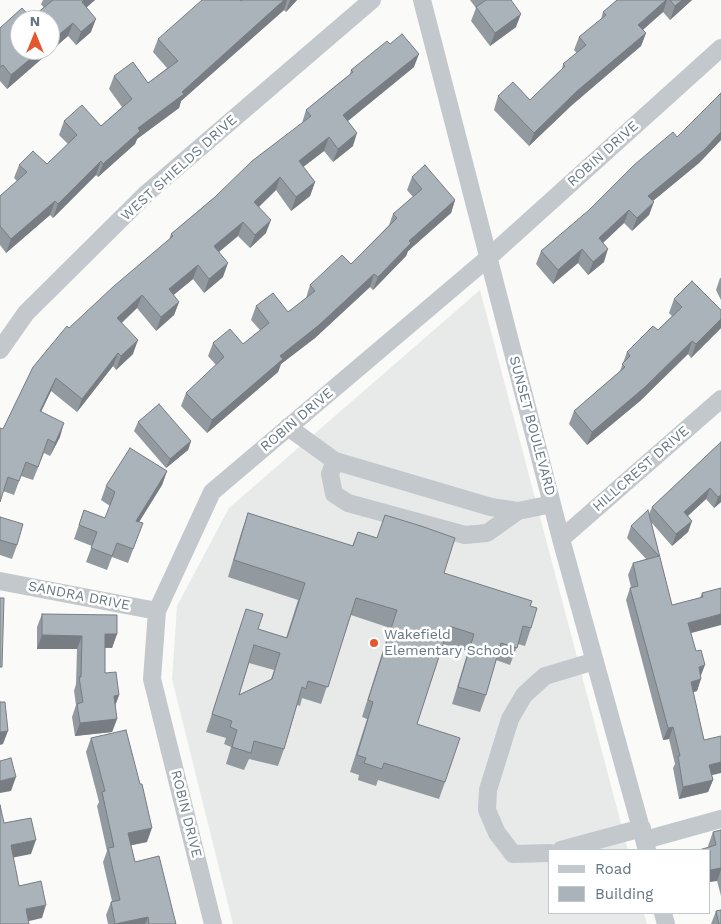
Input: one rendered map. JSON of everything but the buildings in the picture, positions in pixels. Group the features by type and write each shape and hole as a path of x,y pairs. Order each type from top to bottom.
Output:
{"street":[{"name":"WEST SHIELDS DRIVE","path":"0,350 26,313 147,193 372,0"},
{"name":"SUNSET BOULEVARD","path":"422,0 561,539 645,840"},
{"name":"ROBIN DRIVE","path":"213,924 152,679 157,611 212,492 488,258 721,48"},
{"name":"HILLCREST DRIVE","path":"561,539 721,399"},
{"path":"288,427 334,461 491,507 518,510 552,504"},
{"path":"334,461 330,474 334,494 348,503 465,535 488,533 518,510"},
{"name":"SANDRA DRIVE","path":"0,581 157,611"},
{"path":"548,853 513,854 497,833 487,810 488,790 510,720 524,694 545,676 595,661"},
{"path":"569,849 645,840 721,819"}],"shaded area":[{"name":"Wakefield Elementary School","path":"480,290 628,849 548,849 548,914 644,914 647,924 233,924 172,679 177,606 229,508"}],"place":[{"name":"Wakefield Elementary School","path":"374,643"}]}
